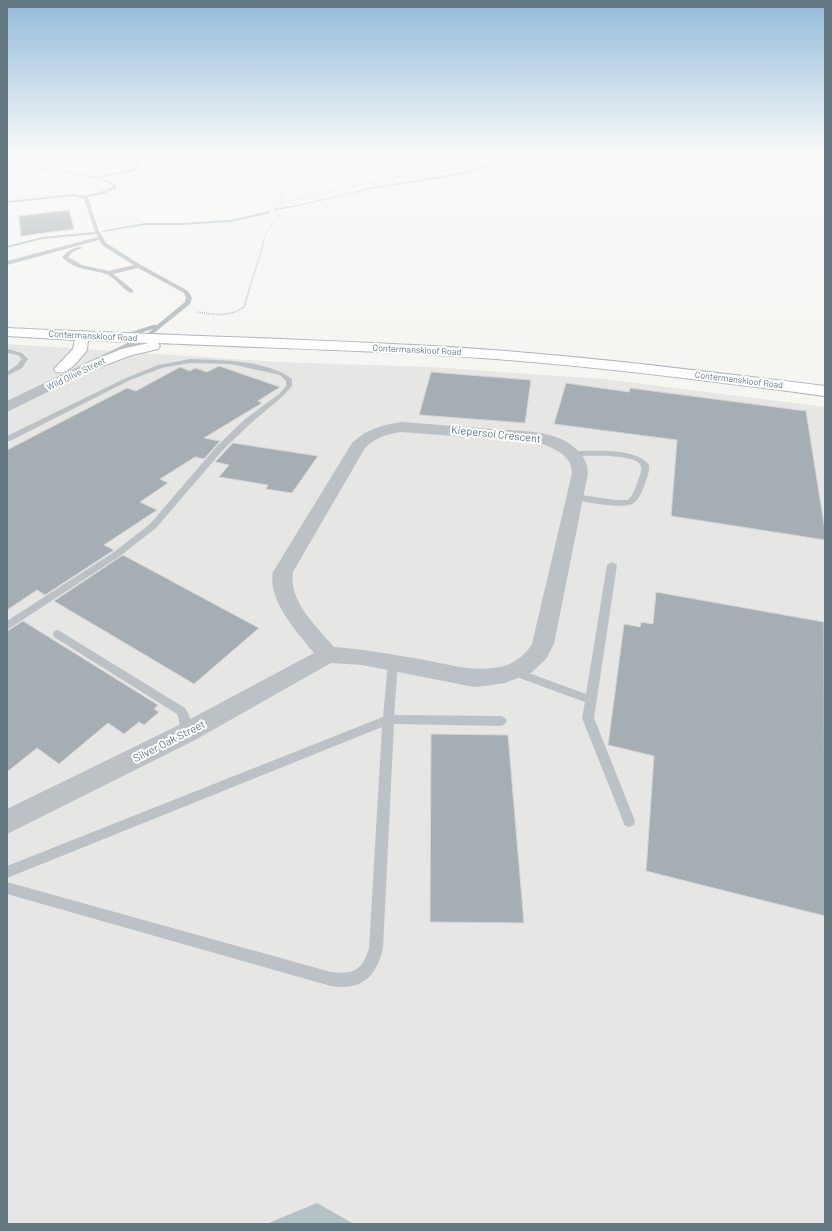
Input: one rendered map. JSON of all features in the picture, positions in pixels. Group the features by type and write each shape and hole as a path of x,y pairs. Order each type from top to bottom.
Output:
{"street":[{"name":"Contermanskloof Road","path":"7,332 208,342 430,350 666,371 825,392"},
{"path":"66,366 80,350 82,336"},
{"name":"Wild Olive Street","path":"7,395 66,366 117,338"},
{"name":"Wild Olive Street","path":"7,407 144,339"},
{"path":"66,366 89,367 127,352 145,348 208,342"},
{"name":"Kiepersol Crescent","path":"328,655 304,625 285,596 281,581 287,564 362,442 383,430 411,427 538,437 556,443 573,454"},
{"path":"328,655 362,656 474,678 488,678 515,672 533,660 543,644 575,497 580,467 573,454"},
{"name":"Silver Oak Street","path":"7,822 186,733 328,655"}],"lane":[{"path":"92,213 101,240 104,244 139,266 186,292 189,298 188,303 182,309 159,325 144,339"},
{"path":"7,263 101,240"},
{"path":"101,240 72,250 65,257 68,260 90,269 109,273 139,266"},
{"path":"109,273 132,291"},
{"path":"117,338 159,325"},
{"path":"7,351 20,354 24,359 22,365 7,374"},
{"path":"7,439 128,379 160,366 190,362 231,362 273,371 282,374 290,380 289,386 281,395 247,422 220,448 153,526 117,554 7,626"},
{"path":"573,454 592,453 633,457 642,461 645,465 639,491 630,502 615,503 575,497"},
{"path":"612,565 588,718 629,821"},
{"path":"58,634 181,711 185,717 186,733"},
{"path":"7,888 331,979 340,981 351,980 360,976 368,969 374,959 376,948 390,684 393,663"},
{"path":"515,672 591,700"},
{"path":"7,872 389,719 501,721"}],"path":[{"path":"182,309 224,315 235,313 244,307 266,233 279,215 278,213"}],"shaded area":[{"path":"7,344 279,362 430,367 604,379 825,407 825,1224 7,1224"},
{"path":"317,1203 354,1224 266,1224"}],"building":[{"path":"40,213 70,213 74,229 21,236 19,216"},
{"path":"219,366 280,387 258,401 262,403 204,438 220,441 204,459 195,457 160,479 168,483 140,502 157,510 104,545 114,550 45,595 37,590 7,610 7,450 127,388 136,391 180,367 190,371 195,368 207,372"},
{"path":"431,372 531,380 525,423 419,415"},
{"path":"566,383 629,392 630,388 806,411 825,530 825,540 671,516 677,440 554,424"},
{"path":"233,443 318,456 292,493 266,489 268,485 219,477 229,465 215,462"},
{"path":"123,555 259,628 194,684 54,601"},
{"path":"656,592 824,622 825,916 646,871 654,756 608,745 624,624 640,627 641,622 653,624"},
{"path":"23,621 158,705 154,709 159,712 144,725 139,722 124,734 108,723 59,764 37,748 7,772 7,631"},
{"path":"431,734 508,735 524,923 430,922"}],"waterway":[{"path":"103,231 145,224 182,224 231,221 263,213"},
{"path":"7,247 42,238 95,233"}]}
